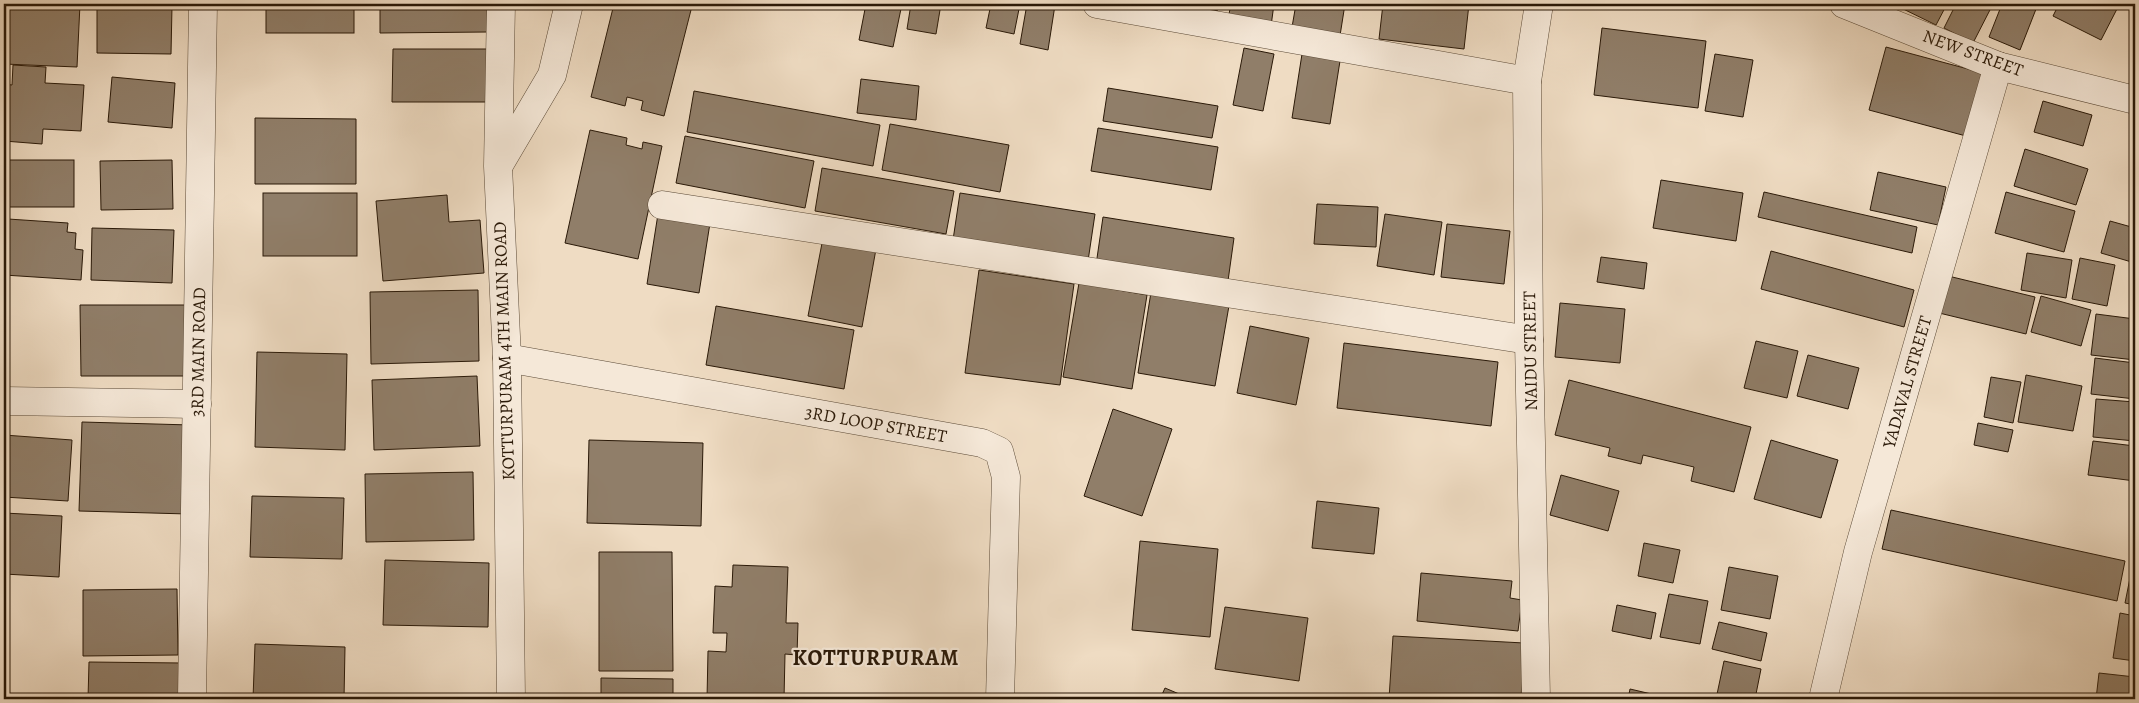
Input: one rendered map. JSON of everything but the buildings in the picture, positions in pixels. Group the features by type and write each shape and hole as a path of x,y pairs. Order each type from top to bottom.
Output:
{"street":[{"name":"3RD MAIN ROAD","path":"192,699 203,4"},
{"name":"KOTTURPURAM 4TH MAIN ROAD","path":"501,4 498,166 507,358 511,699"},
{"path":"498,166 552,75 569,4"},
{"path":"1098,4 1527,81"},
{"name":"NAIDU STREET","path":"1536,699 1529,340 1527,81 1539,4"},
{"name":"NEW STREET","path":"1844,4 1998,66 2135,100"},
{"name":"YADAVAL STREET","path":"1823,699 1858,552 1998,66"},
{"path":"662,205 1529,340"},
{"name":"3RD LOOP STREET","path":"507,358 982,443 999,451 1006,477 1000,699"},
{"path":"4,401 197,404"}],"district":[{"name":"KOTTURPURAM","path":"876,657"}]}
